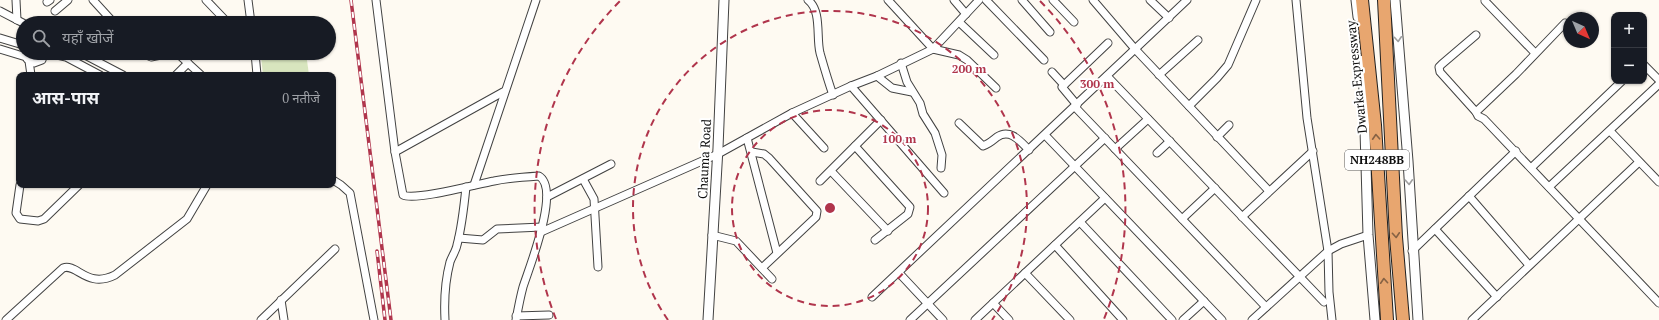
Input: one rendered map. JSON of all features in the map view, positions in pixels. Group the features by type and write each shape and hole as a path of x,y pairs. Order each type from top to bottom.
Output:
{"highway":[{"name":"Dwarka Expressway","path":"1362,0 1375,125 1380,237 1387,320"},
{"name":"NH248BB","path":"1384,0 1396,236 1403,320"}],"street":[{"path":"16,0 19,16"},
{"path":"55,11 68,0"},
{"path":"93,0 108,16"},
{"path":"207,0 222,16"},
{"path":"248,0 250,16"},
{"path":"376,0 394,152 402,193 405,196 466,187 494,180 539,176 546,185 547,197 541,230 516,318 549,315"},
{"path":"474,185 536,0"},
{"name":"Chauma Road","path":"708,320 718,154 724,0"},
{"path":"808,0 811,3 817,18 820,51 832,94"},
{"path":"888,0 933,49 960,55 996,88"},
{"path":"954,0 966,14"},
{"path":"459,238 483,240 497,229 541,230 595,210 718,154 792,113 832,94 877,76 901,63 933,49 979,0"},
{"path":"986,0 1044,60"},
{"path":"1022,0 1050,32"},
{"path":"1053,0 1074,22"},
{"path":"1093,0 1135,49 1269,191"},
{"path":"1150,0 1168,18"},
{"path":"872,297 1187,0"},
{"path":"1189,106 1228,65 1256,0"},
{"path":"1296,0 1307,118 1328,251 1329,292 1332,320"},
{"path":"1356,0 1363,62 1368,235 1375,320"},
{"path":"1395,0 1408,161 1412,251 1418,320"},
{"path":"1485,1 1535,53"},
{"path":"0,11 16,19"},
{"path":"959,22 994,55"},
{"path":"1476,112 1563,25"},
{"path":"1476,35 1446,59 1440,67 1440,72 1478,116 1484,119 1516,151 1659,303"},
{"path":"0,38 16,43"},
{"path":"1159,75 1198,40"},
{"path":"1108,43 1062,88 1076,106 1115,149 1266,307"},
{"path":"0,49 16,54"},
{"path":"28,60 30,72"},
{"path":"30,60 34,63 41,60"},
{"path":"70,60 94,72"},
{"path":"95,60 118,72"},
{"path":"185,60 198,72"},
{"path":"256,60 257,72"},
{"path":"179,72 188,63"},
{"path":"901,63 912,92 920,103 923,114 935,133 942,155 941,168"},
{"path":"1647,68 1659,80"},
{"path":"1052,72 1064,85"},
{"path":"877,76 892,88 912,92"},
{"path":"1107,76 1324,302"},
{"path":"1531,168 1619,84"},
{"path":"1550,187 1659,84"},
{"path":"851,86 944,193"},
{"path":"394,152 504,92"},
{"path":"792,113 824,148"},
{"path":"1115,149 1148,119"},
{"path":"820,181 881,120"},
{"path":"959,123 983,146 997,137 1009,134 1015,136 1029,150"},
{"path":"1217,137 1229,125"},
{"path":"1610,131 1659,182"},
{"path":"1045,135 1222,320"},
{"path":"747,138 752,152 777,253"},
{"path":"910,320 1105,138"},
{"path":"1158,153 1170,142"},
{"path":"855,146 910,207 908,214 875,240"},
{"path":"1242,217 1313,151"},
{"path":"1412,251 1516,151"},
{"path":"752,152 764,154 769,158 817,211 816,217 762,268"},
{"path":"1472,320 1639,162"},
{"path":"547,197 612,164"},
{"path":"831,171 888,231"},
{"path":"583,179 593,195 598,267"},
{"path":"336,182 350,193 374,320"},
{"path":"445,320 444,302 447,280 450,263 459,238 466,187"},
{"path":"20,188 16,213 17,216 20,220 38,221 49,215 76,188"},
{"path":"6,320 63,268 70,267 88,278 97,280 115,275 187,219 205,188"},
{"path":"1182,219 1215,188"},
{"path":"1469,196 1529,265"},
{"path":"975,320 1105,198"},
{"path":"1080,222 1172,320"},
{"path":"1435,229 1497,297"},
{"path":"712,234 736,242 772,279"},
{"path":"1252,320 1328,251 1341,244 1368,235"},
{"path":"1055,245 1123,320"},
{"path":"260,320 336,249"},
{"path":"899,272 943,320"},
{"path":"1025,273 1070,320"},
{"path":"281,300 284,320"},
{"path":"1183,320 1204,301"},
{"path":"993,303 1009,320"}],"green space":[{"path":"261,60 307,60 309,72 263,72"}],"railway":[{"path":"351,0 391,320"},
{"path":"377,251 385,320"}]}
